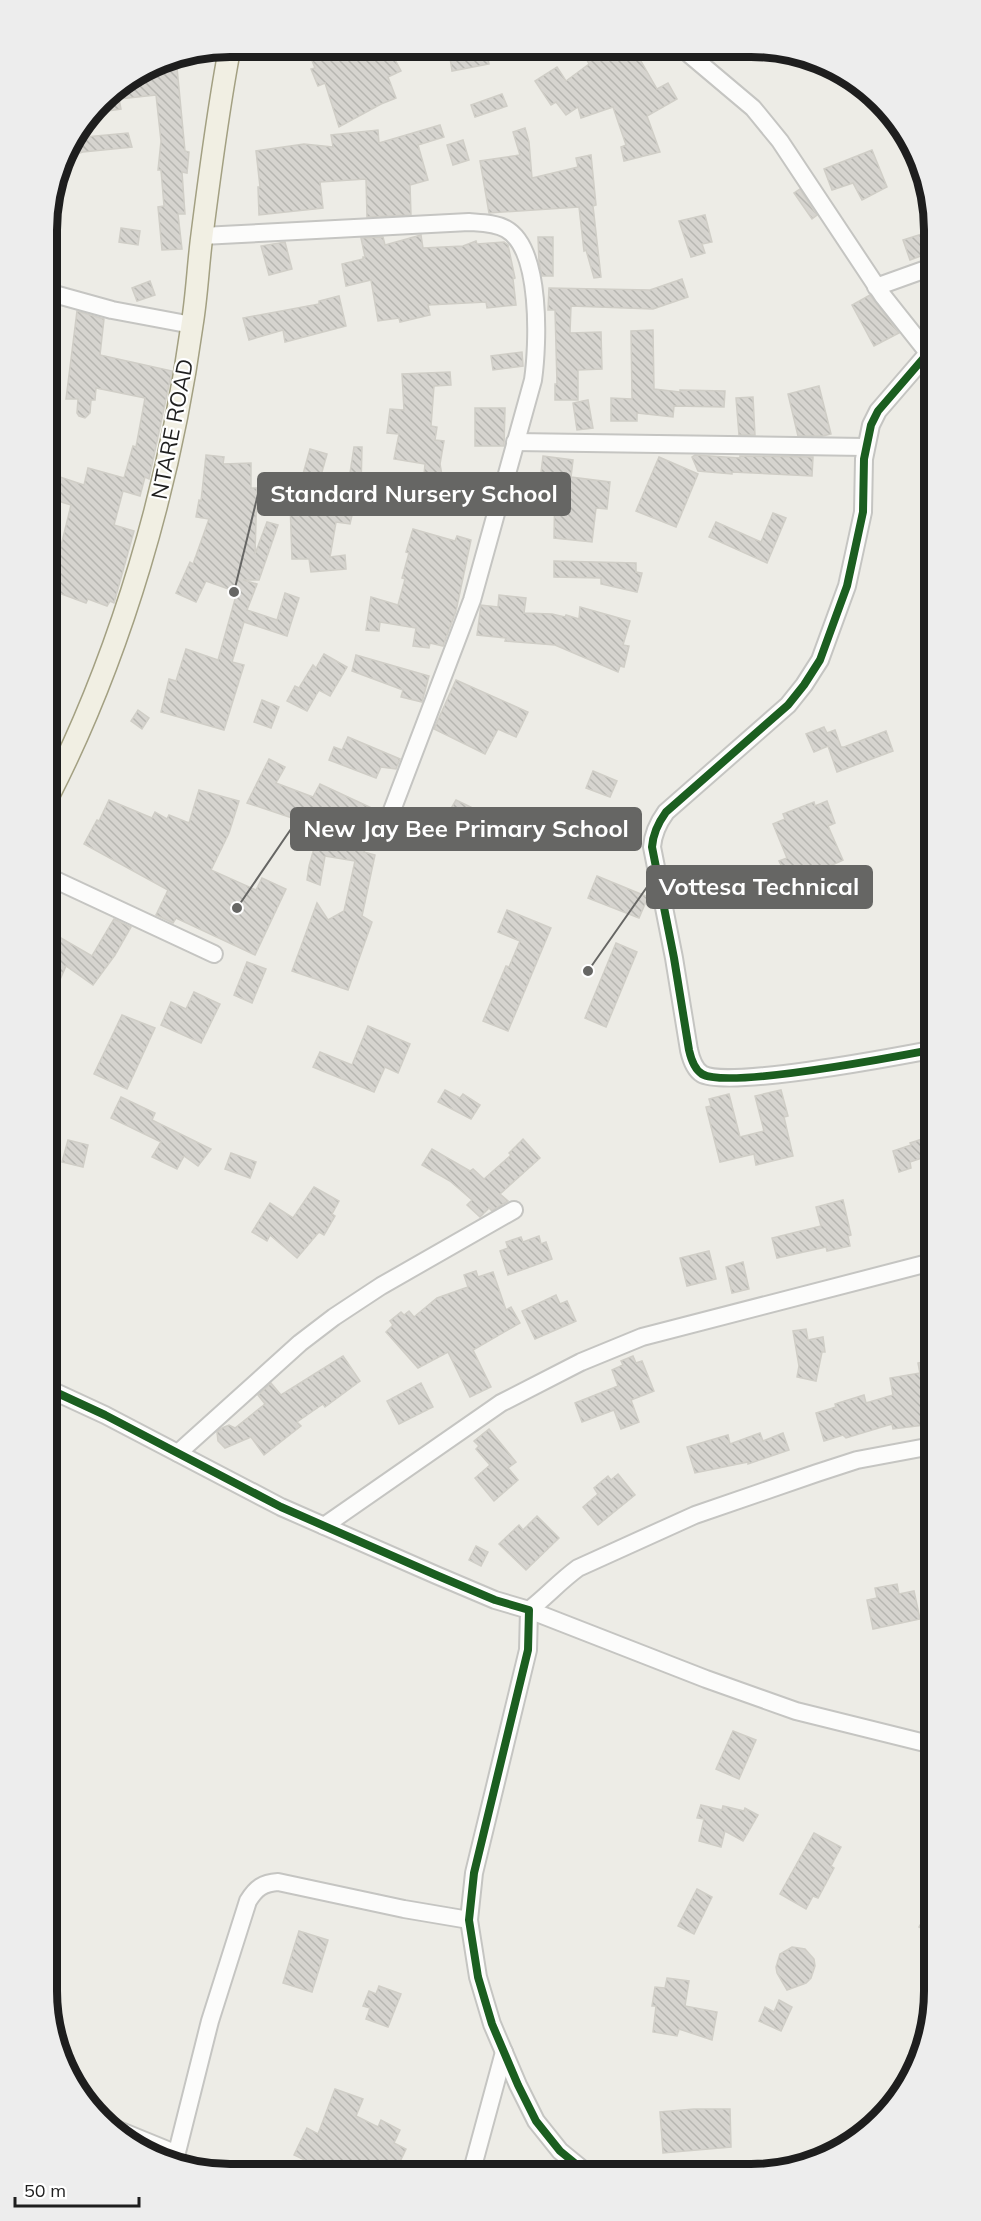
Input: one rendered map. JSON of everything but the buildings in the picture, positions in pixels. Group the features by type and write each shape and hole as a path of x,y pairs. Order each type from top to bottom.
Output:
{"main road":[{"name":"NTARE ROAD","path":"57,768 89,706 142,560 165,478 192,325 219,104 228,57"}],"street":[{"path":"692,57 753,108 780,141 876,287 924,348"},
{"path":"202,236 469,222 490,223 507,229 520,242 527,258 533,285 536,323 533,380 472,600 383,834"},
{"path":"876,287 924,270"},
{"path":"57,295 112,309 192,325"},
{"path":"924,358 878,411 871,425 865,447 862,512 848,586 820,660 788,705 666,812 653,837 653,857 674,958 689,1050 693,1063 700,1073 725,1079 761,1077 924,1051"},
{"path":"515,442 865,447"},
{"path":"57,881 214,954"},
{"path":"178,1453 300,1343 334,1317 381,1286 514,1210"},
{"path":"324,1526 501,1403 581,1362 642,1337 924,1264"},
{"path":"57,1393 105,1415 282,1507 476,1592 796,1712 924,1743"},
{"path":"576,2164 560,2151 536,2121 518,2085 492,2024 478,1977 469,1920 474,1873 524,1671 528,1650 529,1610 578,1568 695,1515 857,1460 924,1447"},
{"path":"177,2156 210,2021 248,1901 254,1890 266,1883 278,1882 404,1909 469,1920"},
{"path":"474,2164 504,2052"}],"cycle path":[{"path":"924,358 878,411 871,425 864,459 863,512 847,586 820,660 788,705 666,812 656,828 652,847 689,1050 699,1072 718,1078 776,1075 924,1051"},
{"path":"57,1393 105,1415 281,1507 495,1600 529,1610 528,1650 474,1873 469,1920 478,1977 492,2024 518,2085 536,2121 560,2151 576,2164"}],"place":[{"name":"Standard Nursery School","path":"234,592"},
{"name":"New Jay Bee Primary School","path":"237,908"},
{"name":"Vottesa Technical","path":"588,971"}]}
